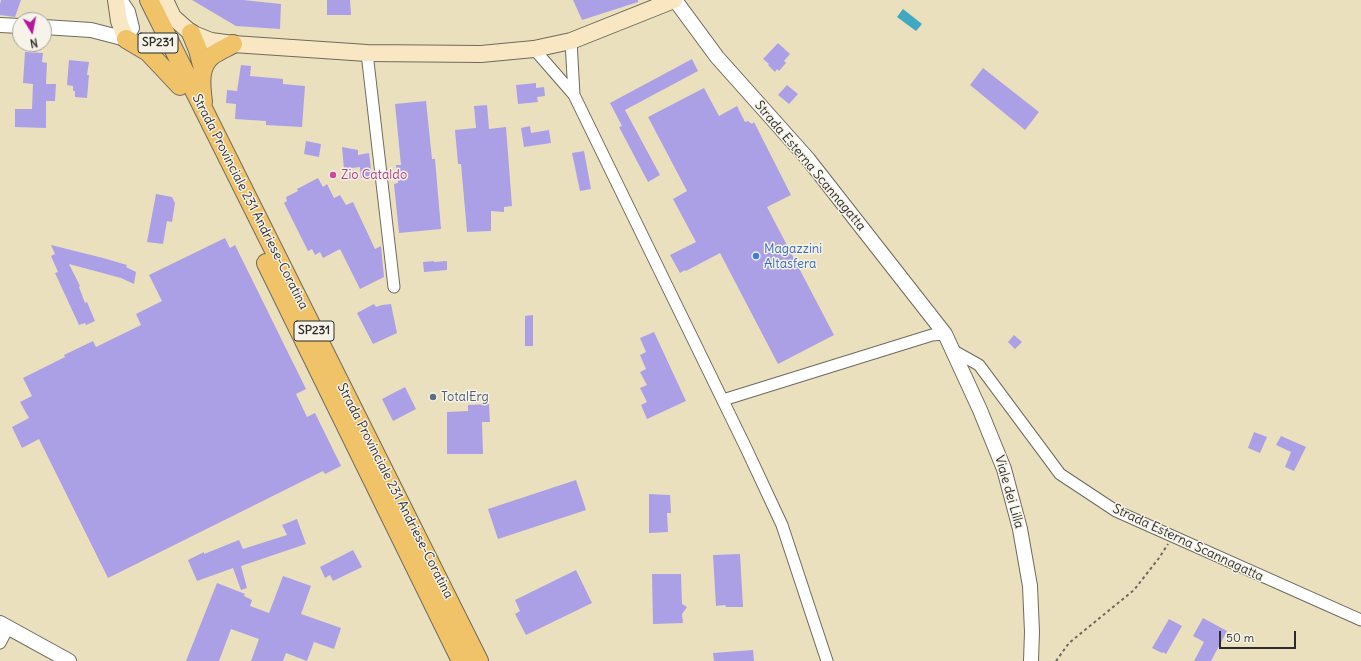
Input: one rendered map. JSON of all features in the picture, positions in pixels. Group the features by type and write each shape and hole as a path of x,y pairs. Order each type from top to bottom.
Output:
{"highway":[{"name":"Strada Provinciale 231 Andriese-Coratina","path":"137,0 461,661"},
{"name":"Strada Provinciale 231 Andriese-Coratina","path":"149,0 479,661"},
{"path":"191,33 198,50 203,69 201,84 204,111"},
{"path":"126,39 148,52 180,86"},
{"path":"203,69 212,56 233,44"}],"main road":[{"path":"165,0 173,18 191,33 211,41 233,44 367,53 481,54 534,49 571,41 674,0"},
{"path":"118,5 126,39"}],"street":[{"name":"Strada Esterna Scannagatta","path":"674,0 717,57 808,159 945,334"},
{"path":"91,30 107,25 118,5"},
{"path":"0,25 12,25"},
{"path":"0,31 12,27"},
{"path":"52,27 91,30 126,39"},
{"path":"571,41 574,96"},
{"path":"534,49 574,96 723,400 782,525 827,661"},
{"path":"367,53 394,288"},
{"path":"723,400 932,335 945,334"},
{"name":"Viale dei Lilla","path":"945,334 980,410 1004,469 1020,529 1030,586 1032,632 1031,661"},
{"name":"Strada Esterna Scannagatta","path":"954,351 979,365 1060,474 1116,511 1361,620"},
{"path":"0,643 4,625 69,661"}],"path":[{"path":"1056,661 1069,643 1134,590 1159,558 1172,536"}],"water":[{"path":"903,9 922,24 916,31 897,17"}],"building":[{"path":"1,0 21,0 17,12 12,12 12,17 0,15"},
{"path":"192,0 243,0 281,4 280,29 236,26"},
{"path":"327,0 350,0 351,15 327,15"},
{"path":"573,0 638,0 638,2 582,20"},
{"path":"778,43 790,54 784,61 786,63 779,71 777,69 775,72 763,59"},
{"path":"25,52 43,53 42,62 47,63 46,84 56,84 55,101 46,101 46,128 15,127 15,109 32,109 33,84 23,83"},
{"path":"692,59 698,71 625,110 660,175 648,182 619,127 622,126 610,103"},
{"path":"69,60 89,62 87,75 89,75 87,98 75,97 73,86 67,85"},
{"path":"241,65 251,66 250,76 283,79 283,84 305,86 302,127 266,125 266,121 235,119 236,104 226,103 227,90 237,91"},
{"path":"983,68 1039,112 1025,130 970,85"},
{"path":"536,83 536,88 544,87 545,96 537,97 538,102 518,104 516,85"},
{"path":"787,85 798,94 789,104 778,95"},
{"path":"704,88 719,116 737,106 745,122 748,121 752,124 754,122 791,195 767,207 834,335 778,364 720,253 680,273 670,255 696,242 673,199 687,191 648,117"},
{"path":"426,101 432,159 435,159 441,229 399,233 394,184 398,183 396,165 401,165 395,104"},
{"path":"487,105 489,129 506,127 512,206 504,207 504,212 491,211 491,231 467,232 461,164 458,164 455,130 476,128 474,106"},
{"path":"530,126 531,133 549,130 551,143 524,147 521,128"},
{"path":"306,141 321,144 319,157 304,154"},
{"path":"342,147 358,150 358,155 369,153 372,177 361,178 360,167 344,169"},
{"path":"584,151 591,189 580,191 572,153"},
{"path":"318,178 323,187 327,184 334,198 340,195 346,205 353,202 375,249 381,246 384,277 360,289 340,249 323,258 320,252 315,255 312,249 308,251 284,203 287,201 286,197 298,191 297,189"},
{"path":"156,194 172,197 175,203 172,222 167,221 163,244 147,242"},
{"path":"225,238 230,248 235,245 306,389 296,394 307,417 315,413 341,466 325,474 323,471 108,578 39,439 22,448 12,427 29,418 20,402 32,396 23,378 93,341 96,347 141,325 136,314 162,301 149,275"},
{"path":"51,245 127,265 126,267 136,272 134,284 121,278 69,264 80,286 79,287 85,303 87,302 95,321 86,325 85,323 79,325 55,273 58,272 51,256 55,254"},
{"path":"447,261 447,270 424,272 423,262"},
{"path":"374,304 376,307 391,304 397,333 373,344 357,313"},
{"path":"533,315 533,346 525,346 525,316"},
{"path":"654,332 686,401 647,419 641,405 647,402 640,388 647,385 640,372 646,369 640,355 646,352 640,338"},
{"path":"1014,335 1022,342 1015,349 1008,342"},
{"path":"405,387 416,409 393,421 382,399"},
{"path":"489,404 490,422 482,422 483,454 447,454 447,412 468,411 468,405"},
{"path":"1254,432 1267,437 1260,453 1248,448"},
{"path":"1281,436 1306,447 1294,471 1285,467 1291,452 1276,445"},
{"path":"576,480 586,510 498,539 488,509"},
{"path":"649,494 670,495 671,513 667,513 668,532 649,533"},
{"path":"297,519 306,544 241,566 247,588 241,590 233,568 197,581 188,560 204,552 204,554 239,540 243,549 287,535 282,525"},
{"path":"353,550 362,567 333,581 330,575 325,578 320,567"},
{"path":"740,554 743,607 726,607 725,605 716,606 713,555"},
{"path":"576,570 592,603 526,635 515,614 520,611 515,600"},
{"path":"652,574 681,574 682,604 687,607 682,614 683,623 653,624"},
{"path":"283,576 311,586 301,614 341,628 334,649 314,642 307,661 286,653 283,661 251,661 259,639 231,629 219,661 186,661 217,583 245,594 244,596 252,600 250,606 269,613"},
{"path":"1203,618 1227,631 1211,661 1194,661 1204,642 1193,636"},
{"path":"1169,619 1182,626 1166,654 1152,648"},
{"path":"753,650 754,661 714,661 713,653"}],"place":[{"name":"Zio Cataldo","path":"333,175"},
{"name":"Magazzini Altasfera","path":"756,256"},
{"name":"TotalErg","path":"433,397"}]}
